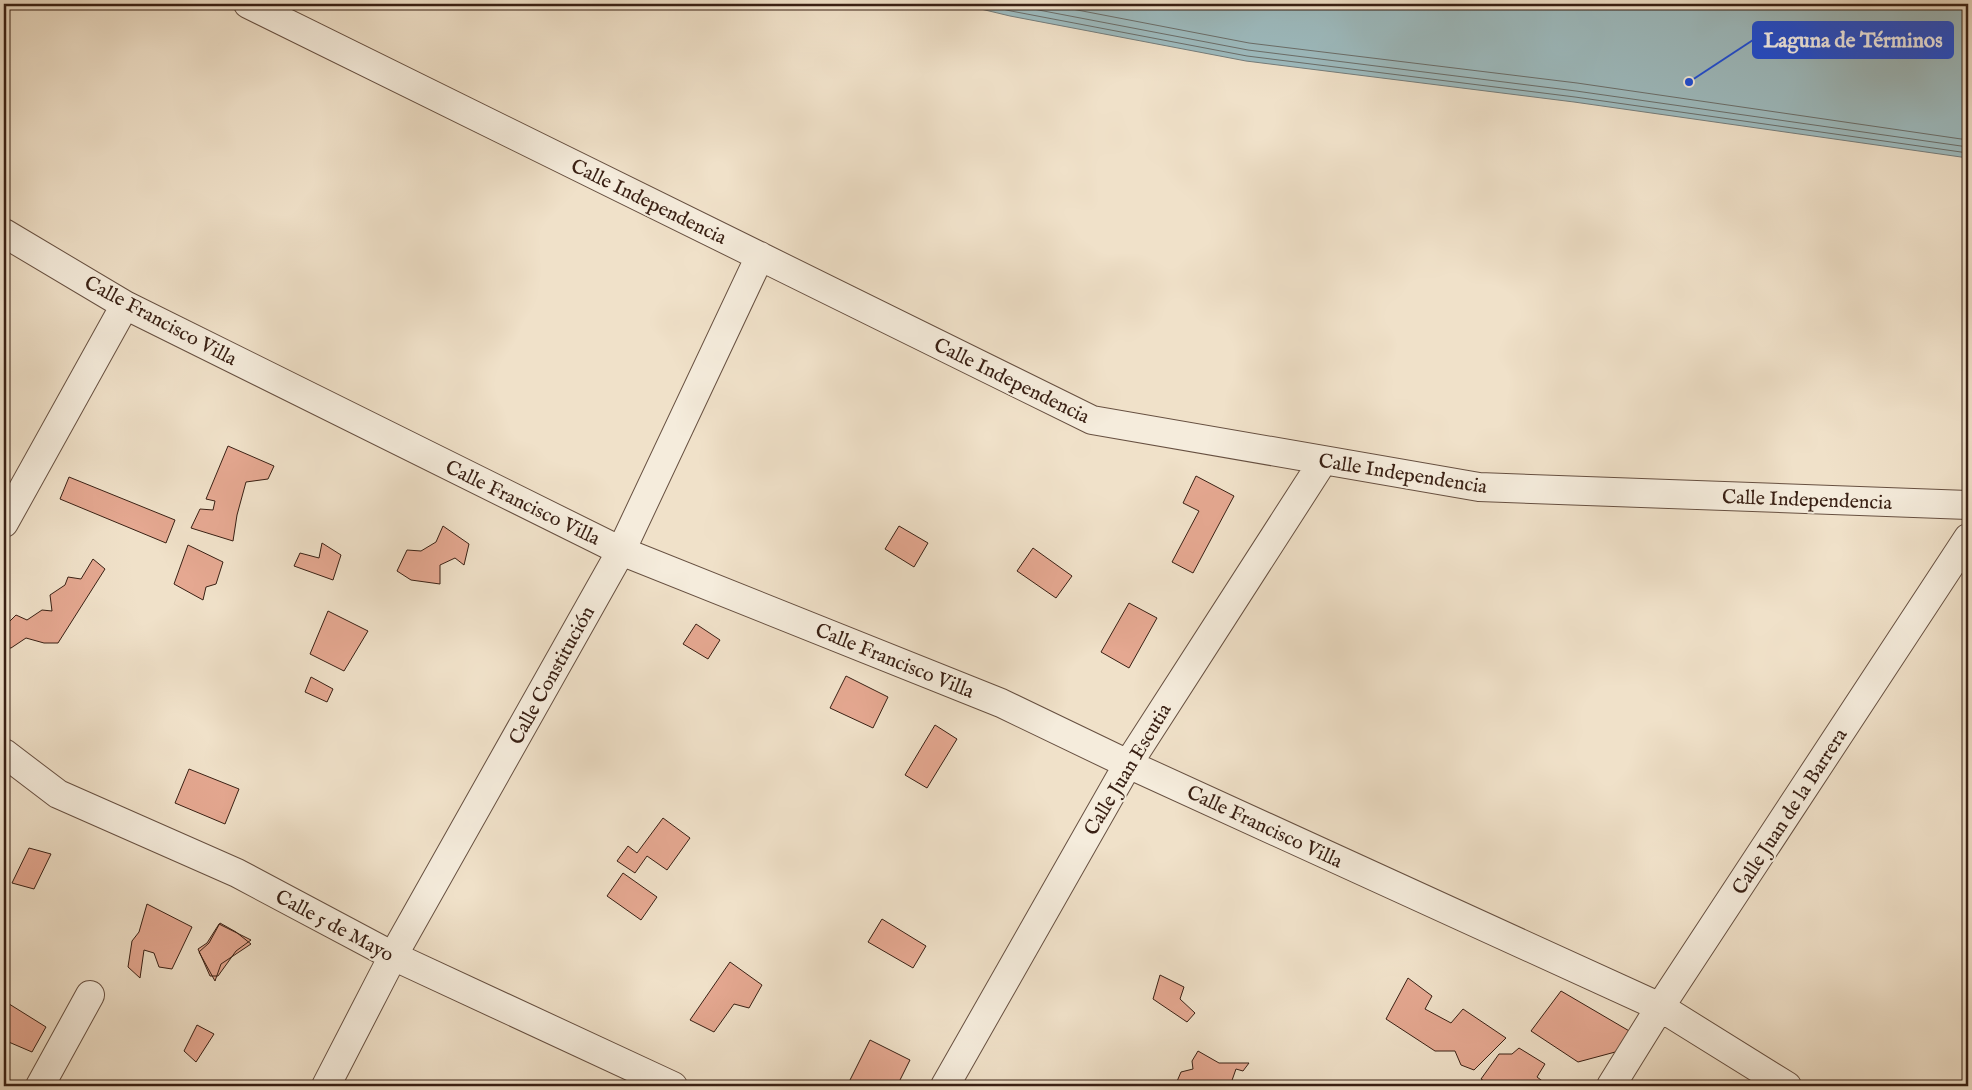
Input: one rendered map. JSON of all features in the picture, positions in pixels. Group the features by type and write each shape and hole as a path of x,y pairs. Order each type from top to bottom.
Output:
{"street":[{"name":"Calle Independencia","path":"248,4 1092,420 1479,487 1968,505"},
{"name":"Calle Francisco Villa","path":"4,234 125,305 621,550 1001,703 1128,764 1660,1006 1787,1086"},
{"name":"Calle Constitución","path":"326,1086 393,956 621,550 760,256"},
{"path":"4,523 125,305"},
{"name":"Calle Juan Escutia","path":"945,1086 1128,764 1323,461"},
{"name":"Calle Juan de la Barrera","path":"1611,1086 1660,1006 1968,538"},
{"name":"Calle 5 de Mayo","path":"4,753 58,794 238,873 393,956 674,1086"},
{"path":"40,1086 90,995"}],"water":[{"path":"960,4 1968,4 1968,158 1574,102 1246,61 1010,16"}],"building":[{"path":"228,446 274,466 268,479 246,482 237,515 233,541 191,528 200,509 213,510 215,501 206,499"},
{"path":"1196,476 1234,496 1193,573 1172,562 1199,511 1183,503"},
{"path":"69,477 175,520 166,543 60,499"},
{"path":"443,526 469,544 464,565 455,558 440,565 440,584 411,580 397,571 407,550 421,551 436,542"},
{"path":"899,526 928,543 914,567 885,549"},
{"path":"322,543 341,555 333,580 294,566 300,553 319,558"},
{"path":"188,545 223,562 216,584 206,587 203,600 174,584"},
{"path":"1033,548 1072,576 1056,598 1017,571"},
{"path":"93,559 105,569 58,643 44,643 26,638 11,648 4,648 4,616 10,621 16,615 27,620 42,610 52,611 50,595 65,585 68,577 81,579"},
{"path":"1129,603 1157,618 1129,668 1101,652"},
{"path":"328,611 368,631 344,671 310,654"},
{"path":"696,624 720,640 708,659 683,644"},
{"path":"846,676 888,697 873,728 830,708"},
{"path":"311,677 333,689 327,702 305,692"},
{"path":"935,725 957,739 927,788 905,775"},
{"path":"189,769 239,789 225,824 175,803"},
{"path":"663,818 690,838 667,870 647,856 635,873 617,861 628,846 637,853"},
{"path":"29,848 51,854 34,889 12,883"},
{"path":"623,873 657,897 641,920 607,896"},
{"path":"147,904 192,927 172,969 159,967 154,953 144,950 140,978 128,967 132,941 139,932"},
{"path":"882,919 926,946 913,968 868,942"},
{"path":"220,923 236,932 251,944 221,964 215,981 199,952 209,943"},
{"path":"219,924 251,940 236,951 218,976 210,976 198,949 207,943"},
{"path":"730,962 762,985 749,1008 734,1004 714,1032 690,1020"},
{"path":"1160,975 1184,987 1180,999 1195,1013 1187,1022 1153,999"},
{"path":"1408,978 1432,996 1425,1009 1451,1023 1463,1009 1506,1038 1474,1070 1461,1065 1455,1051 1435,1051 1386,1019"},
{"path":"1561,991 1631,1032 1619,1051 1578,1062 1531,1031"},
{"path":"6,1002 46,1027 32,1052 4,1040 4,1005"},
{"path":"197,1025 214,1034 196,1062 184,1051"},
{"path":"870,1040 910,1060 897,1086 853,1086 848,1084"},
{"path":"1519,1048 1545,1064 1537,1077 1549,1086 1492,1086 1481,1079 1499,1054 1512,1054"},
{"path":"1198,1051 1219,1063 1249,1063 1243,1071 1236,1069 1230,1086 1175,1086 1181,1072 1193,1069 1192,1061"}],"place":[{"name":"Laguna de Términos","path":"1689,82"}]}
